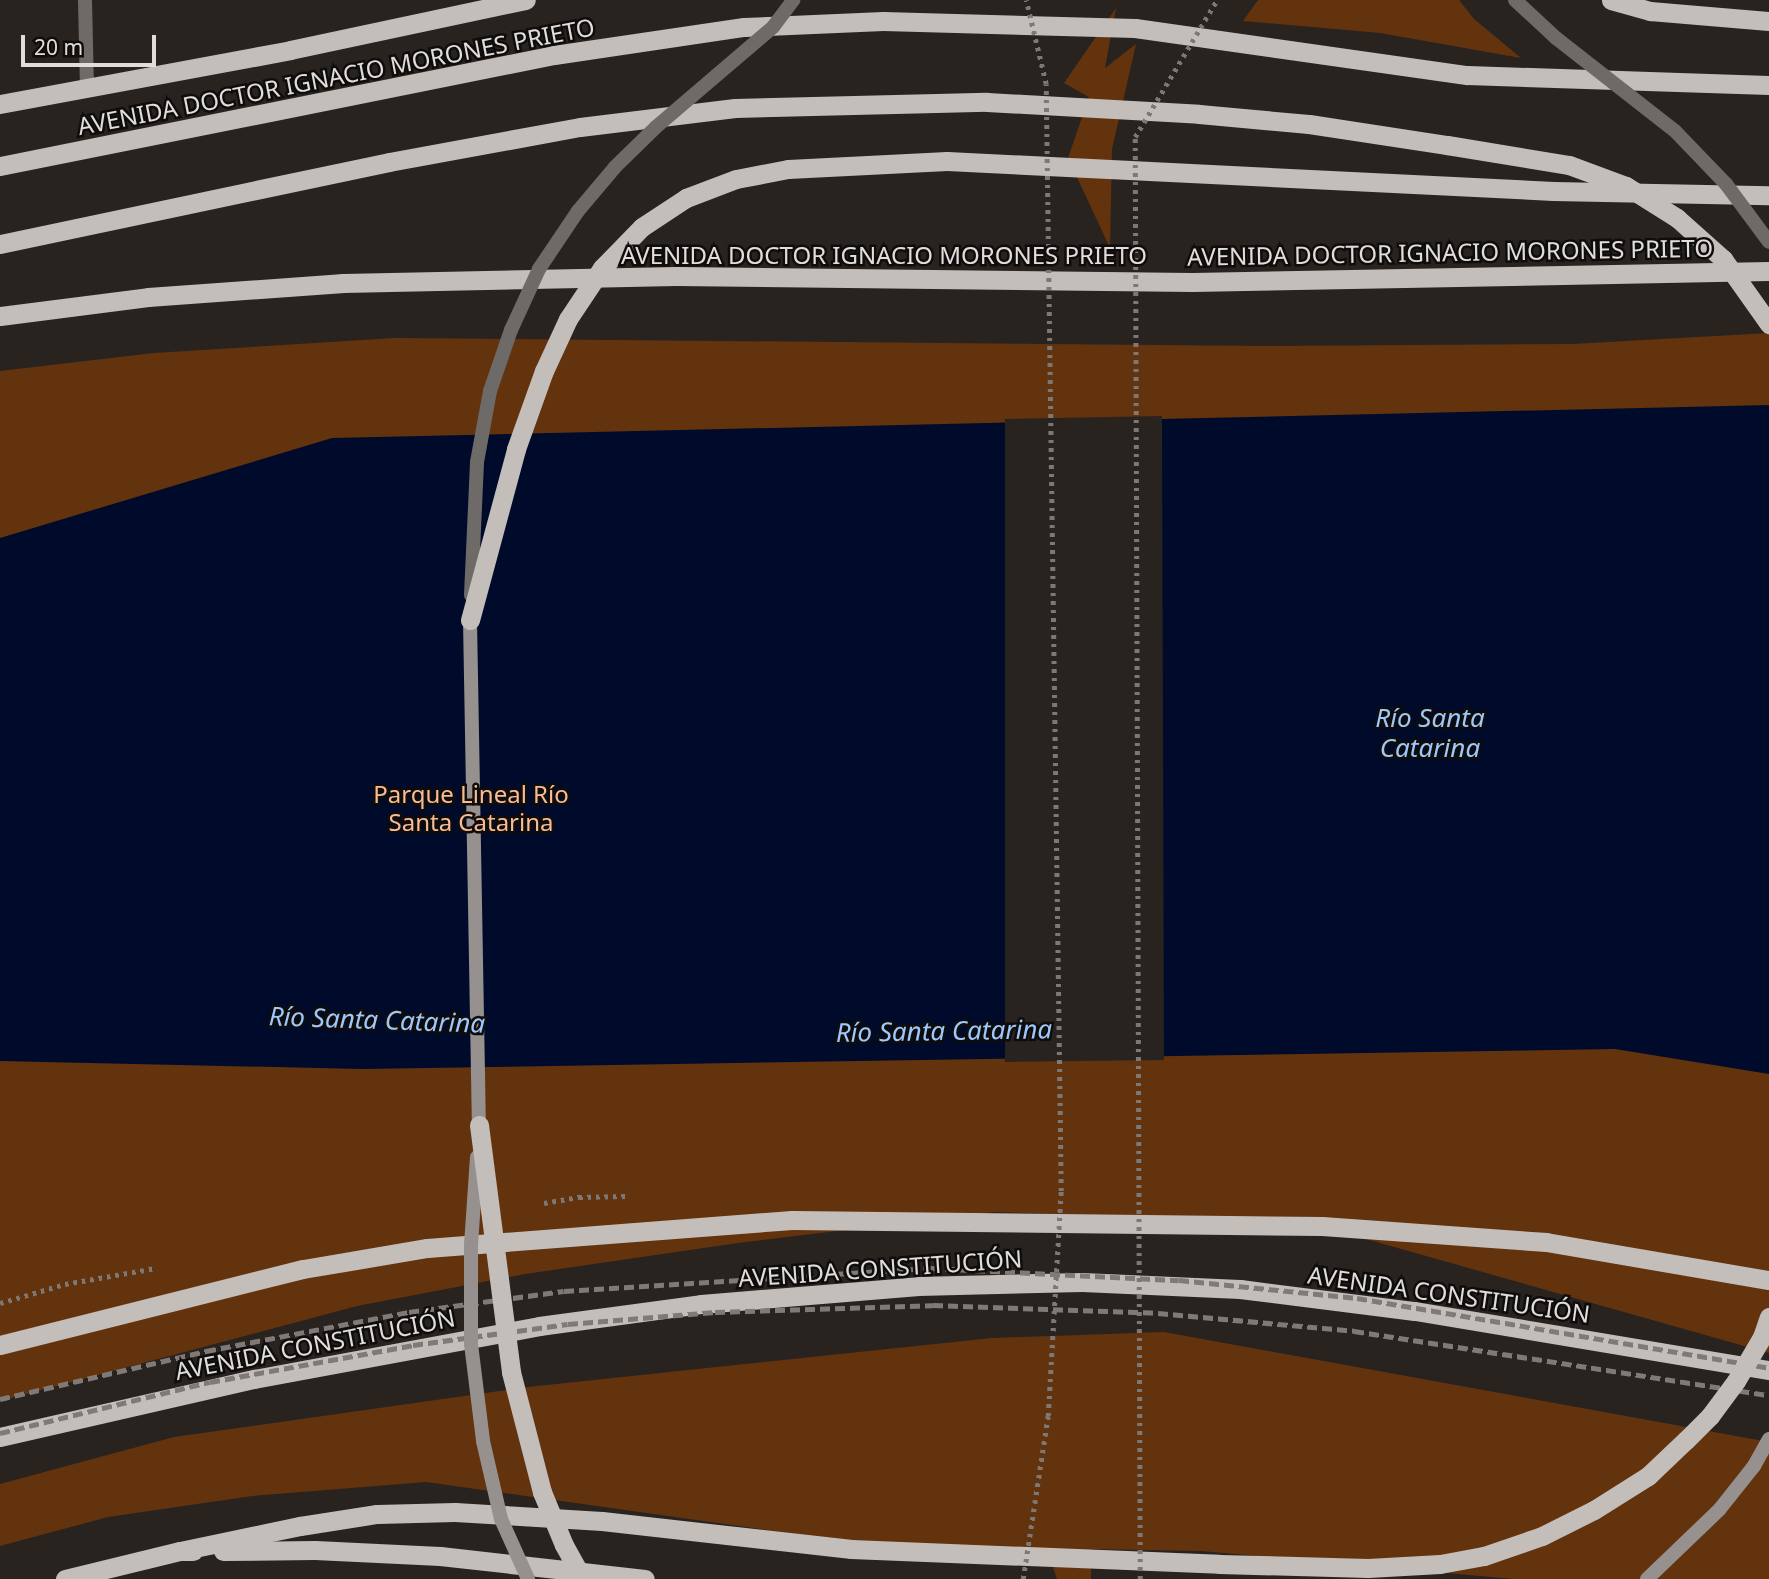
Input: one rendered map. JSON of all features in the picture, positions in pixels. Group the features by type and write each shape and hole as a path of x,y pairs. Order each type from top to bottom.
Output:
{"highway":[{"path":"0,104 290,50 526,0"},
{"path":"1611,0 1650,11 1769,22"},
{"name":"AVENIDA DOCTOR IGNACIO MORONES PRIETO","path":"0,166 554,55 744,27 855,22 1135,28 1467,75 1571,81 1769,85"},
{"path":"0,244 389,162 580,127 735,108 987,102 1199,114 1309,124 1569,165 1626,186 1677,218 1723,260 1769,324"},
{"path":"470,620 516,449 544,371 568,319 602,268 642,227 686,198 736,179 788,169 947,161 1553,191 1769,195"},
{"name":"AVENIDA DOCTOR IGNACIO MORONES PRIETO","path":"0,316 148,297 344,283 676,276 1192,282 1769,271"},
{"path":"480,1125 511,1372 542,1492 564,1545 583,1579"},
{"path":"0,1345 303,1269 427,1248 792,1220 1322,1226 1546,1242 1769,1280"},
{"name":"AVENIDA CONSTITUCIÓN","path":"0,1437 254,1379 539,1326 701,1304 918,1286 1082,1282 1240,1289 1429,1314 1769,1370"},
{"path":"65,1579 300,1526 377,1514 454,1512 603,1521 851,1549 1368,1568 1440,1564 1484,1556 1542,1536 1594,1510 1647,1476 1710,1416 1736,1381 1762,1337 1769,1317"},
{"path":"180,1551 315,1550 440,1556 645,1579"}],"main road":[{"path":"470,620 480,1125 471,1244 471,1344 483,1441 501,1519 527,1579"},
{"path":"1647,1579 1719,1510 1754,1466 1769,1440"}],"street":[{"path":"85,0 87,88"},
{"path":"470,620 477,461 490,391 511,330 540,270 578,211 615,167 656,127 773,27 793,0"},
{"path":"1515,0 1556,38 1675,131 1726,184 1769,242"}],"path":[{"path":"1023,1579 1048,1416 1061,1191 1046,84 1026,0"},
{"path":"1140,1579 1135,137 1217,0"}],"green space":[{"path":"1258,0 1459,0 1474,19 1521,58 1380,33 1243,21"},
{"path":"1116,8 1105,68 1136,44 1112,149 1110,248 1068,158 1089,97 1064,83"},
{"name":"Río Santa Catarina","path":"1769,333 1769,1353 1359,1237 1161,1217 994,1212 738,1243 525,1274 357,1306 0,1401 0,371 154,353 395,338 1267,346 1573,344"},
{"path":"1164,1332 1769,1442 1769,1579 1514,1579 1201,1551 1091,1549 1091,1579 1057,1579 1047,1550 839,1540 426,1482 252,1496 108,1517 0,1546 0,1484 174,1437 528,1387 992,1338"}],"water":[{"name":"Río Santa Catarina","path":"1769,405 1769,1074 1615,1049 362,1069 0,1061 0,538 332,438"}],"pier":[{"path":"1162,416 1164,1060 1005,1062 1005,419"}],"railway":[{"path":"0,1399 206,1351 409,1312 564,1291 930,1268 1179,1280 1357,1298 1769,1368"},
{"path":"0,1433 210,1382 413,1345 568,1324 715,1312 933,1305 1158,1313 1354,1331 1769,1395"}],"park label":[{"name":"Parque Lineal Río Santa Catarina","path":"471,808"}]}
